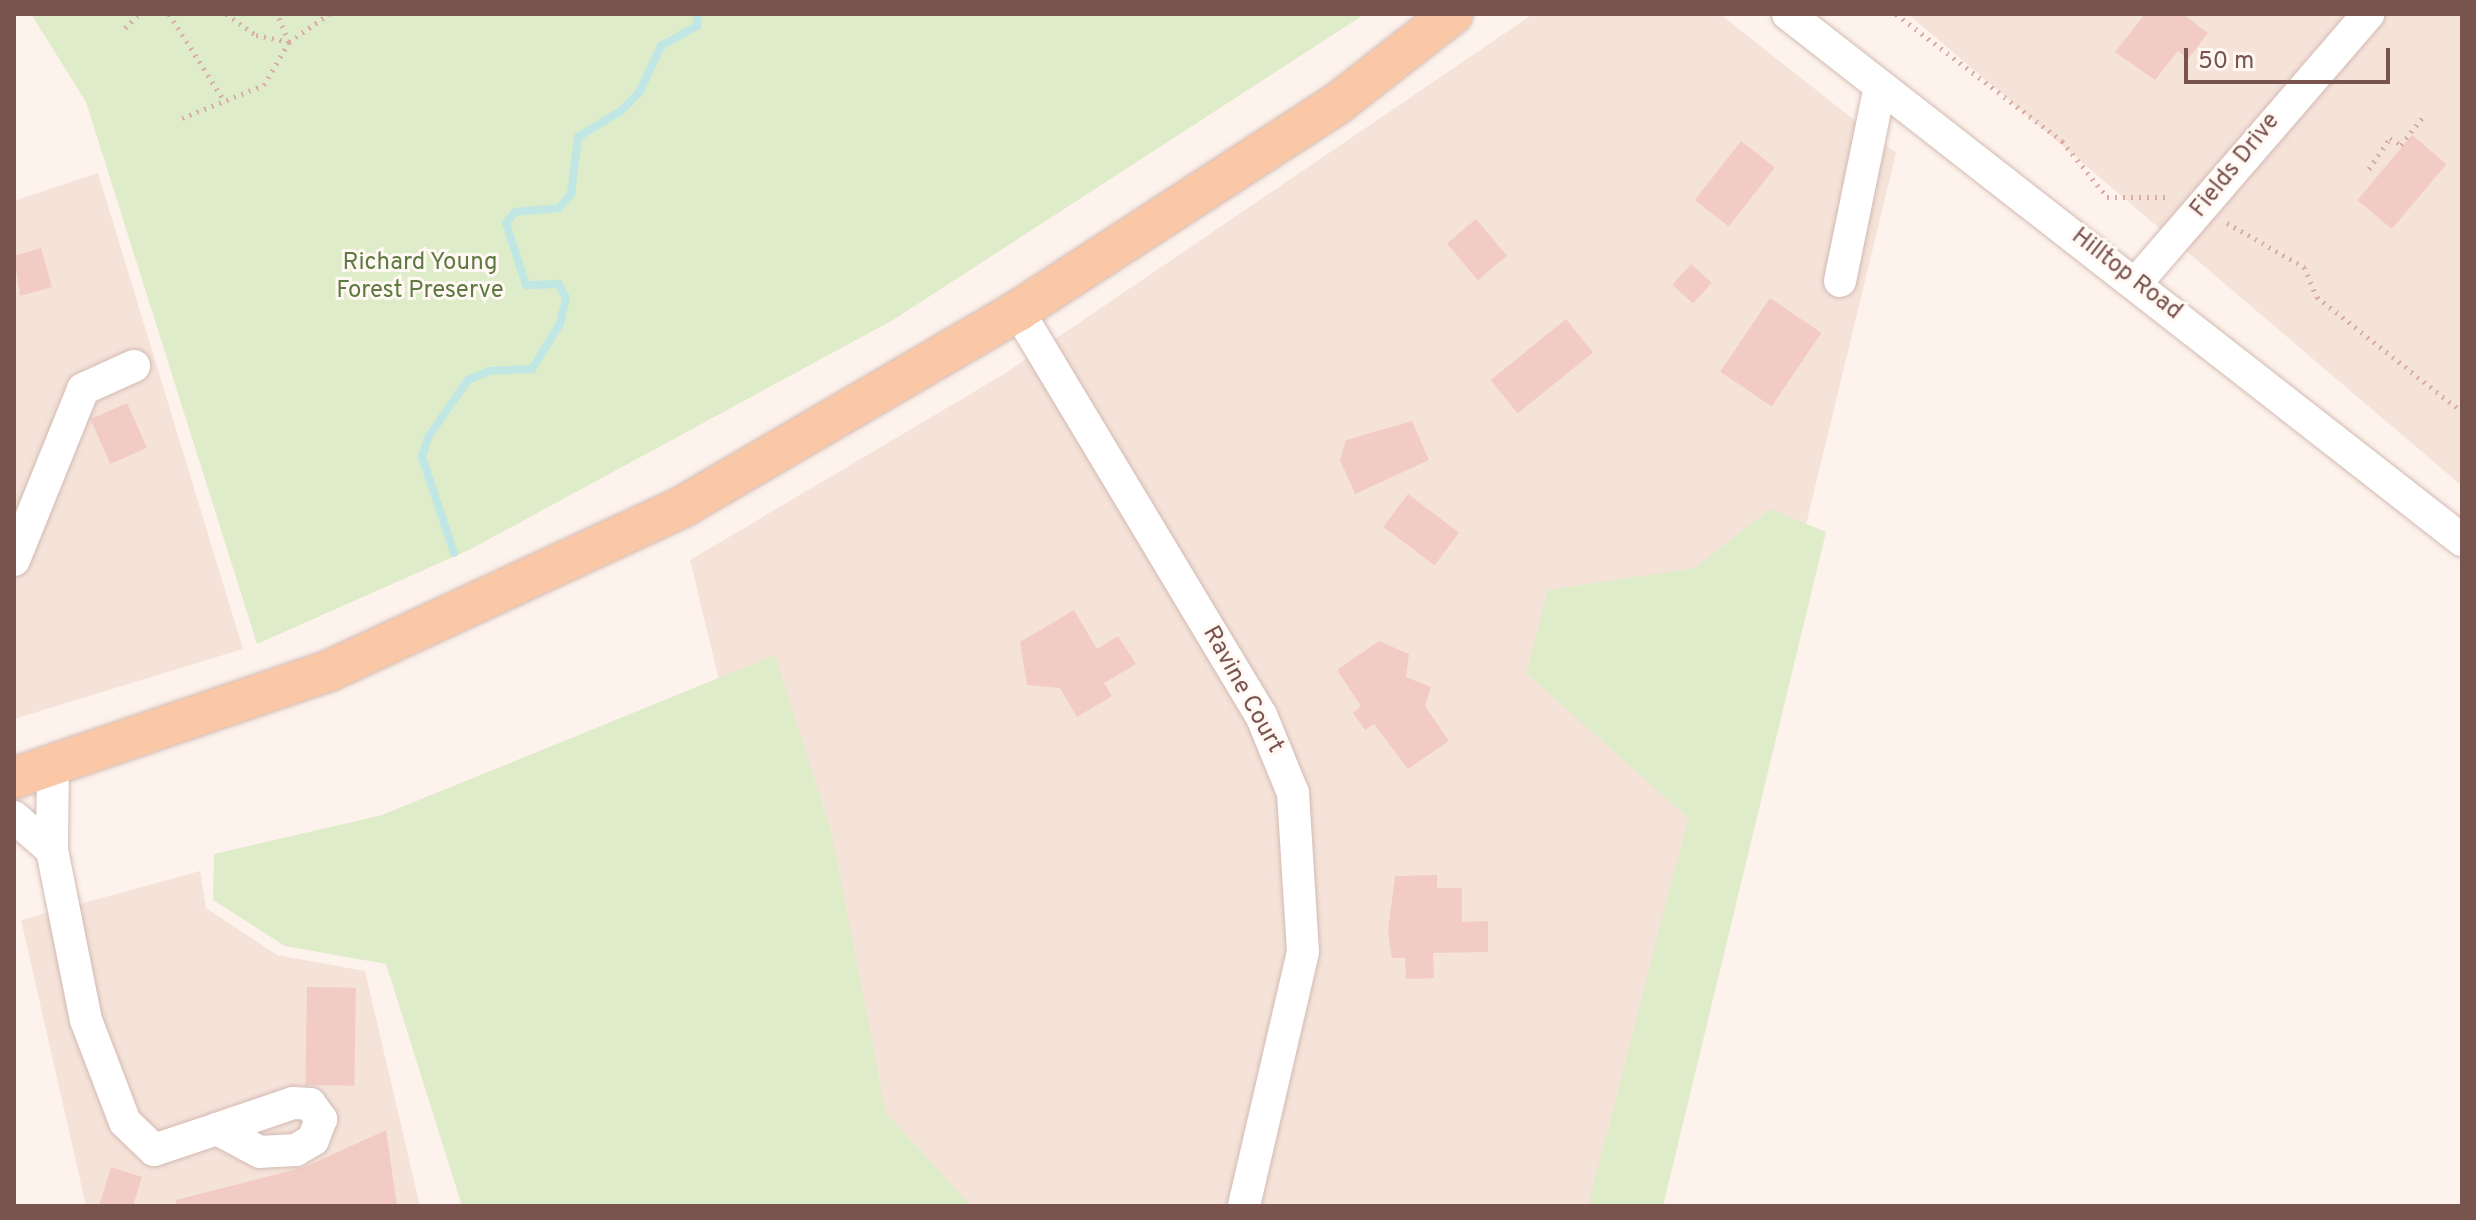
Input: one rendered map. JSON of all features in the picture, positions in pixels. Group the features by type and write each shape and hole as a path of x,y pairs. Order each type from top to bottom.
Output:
{"main road":[{"path":"14,778 331,670 684,506 1018,311 1337,104 1452,14"}],"street":[{"name":"Hilltop Road","path":"1788,14 2137,282 2462,540"},
{"name":"Fields Drive","path":"2137,282 2368,14"},
{"path":"1840,281 1880,86"},
{"name":"Ravine Court","path":"1018,311 1261,715 1293,793 1303,952 1244,1206"},
{"path":"14,560 83,389 134,366"},
{"path":"53,763 52,850 86,1020 125,1122 154,1150 217,1129"},
{"path":"14,817 52,850"}],"path":[{"path":"125,28 139,14"},
{"path":"169,14 225,102"},
{"path":"226,14 256,35 289,42"},
{"path":"277,14 289,42"},
{"path":"182,118 264,85 289,42 329,14"},
{"path":"2369,169 2390,138 2401,145 2425,114"}],"shaded area":[{"path":"1533,14 1720,14 1896,153 1641,1206 775,1206 813,1069 690,560 1004,374"},
{"path":"1908,14 2462,14 2462,486"},
{"path":"98,173 243,649 14,719 14,201"},
{"path":"200,871 206,908 277,955 365,971 420,1206 86,1206 21,920"}],"green space":[{"name":"Richard Young Forest Preserve","path":"31,14 1365,14 893,320 471,549 257,644 86,102"},
{"path":"1770,509 1826,532 1663,1206 1588,1206 1688,818 1526,673 1548,590 1695,568"},
{"path":"775,655 832,834 886,1113 971,1206 462,1206 386,964 285,946 213,900 214,854 382,815"}],"building":[{"path":"2145,14 2183,14 2208,33 2188,59 2178,51 2155,80 2115,52"},
{"path":"2412,135 2446,164 2392,229 2357,200"},
{"path":"1741,141 1775,167 1729,227 1695,200"},
{"path":"1476,219 1507,256 1478,280 1447,243"},
{"path":"41,248 52,287 20,296 14,256"},
{"path":"1691,264 1712,283 1693,304 1672,285"},
{"path":"1770,298 1821,333 1772,406 1720,372"},
{"path":"1566,319 1593,352 1518,413 1491,380"},
{"path":"127,403 147,448 110,464 90,419"},
{"path":"1412,421 1429,460 1355,494 1340,460 1346,440"},
{"path":"1408,494 1459,533 1434,565 1383,527"},
{"path":"1074,610 1097,649 1118,636 1136,664 1104,683 1112,696 1077,717 1060,688 1027,685 1020,642"},
{"path":"1379,641 1409,654 1406,677 1431,687 1425,706 1449,741 1408,769 1374,724 1365,730 1353,713 1361,706 1337,670"},
{"path":"1437,875 1437,888 1462,888 1462,922 1488,921 1488,952 1433,953 1434,978 1406,979 1405,958 1392,958 1388,931 1395,876"},
{"path":"307,987 356,988 354,1086 305,1085"},
{"path":"386,1130 397,1206 177,1206 176,1200 305,1167"},
{"path":"111,1167 142,1177 133,1206 99,1206"}],"waterway":[{"path":"454,553 422,457 428,437 468,380 489,371 532,369 560,324 566,298 559,284 526,285 506,223 515,212 559,208 571,194 578,137 621,111 640,91 661,46 697,26 697,14"}]}
